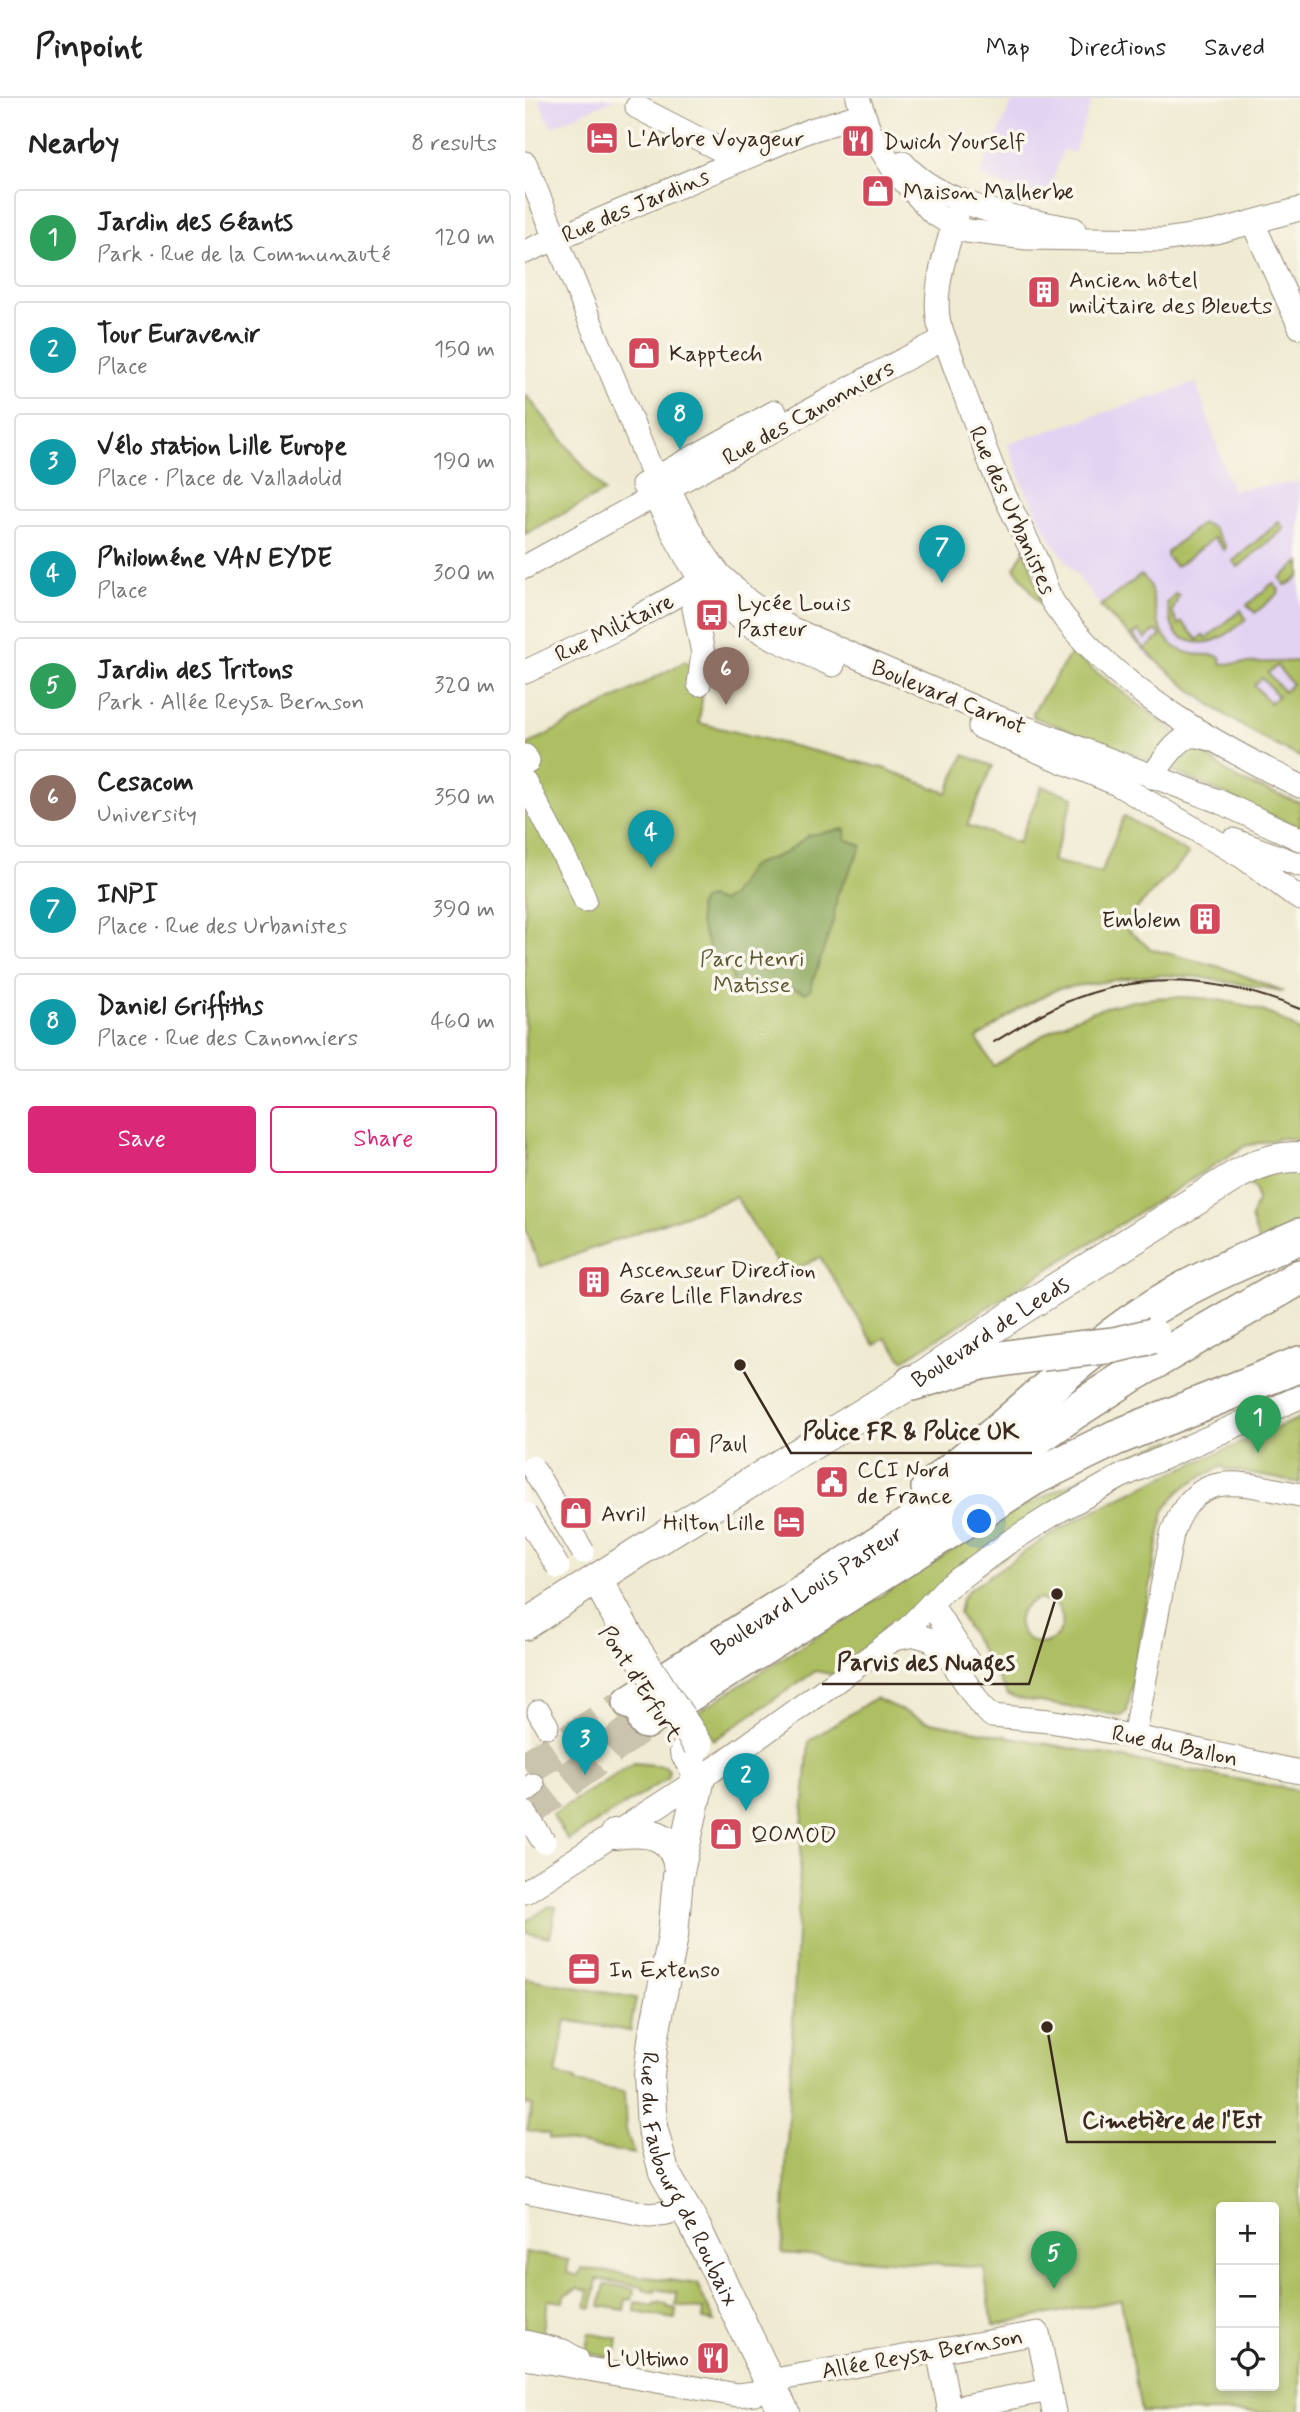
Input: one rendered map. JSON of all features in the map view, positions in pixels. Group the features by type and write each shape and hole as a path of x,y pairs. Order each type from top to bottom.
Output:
{"highway":[{"path":"685,1667 786,1589 935,1484 1083,1358 1143,1314 1194,1283 1300,1236"},
{"path":"912,1383 981,1362 1115,1345 1152,1336 1210,1312 1300,1268"},
{"name":"Boulevard Louis Pasteur","path":"1300,1277 1120,1382 937,1507 685,1667 639,1712 885,1569 989,1504 1086,1451 1300,1364"},
{"path":"885,1569 957,1538 1013,1505 1099,1462 1300,1389"}],"main road":[{"name":"Boulevard de Leeds","path":"525,1625 912,1383 1016,1313 1233,1177 1273,1159 1300,1157"},
{"name":"Pont d'Erfurt","path":"587,1585 596,1612 627,1649 699,1761"},
{"name":"Rue du Faubourg de Roubaix","path":"699,1761 680,1870 673,1936 653,2040 649,2097 652,2127 664,2172 684,2207 775,2393"},
{"name":"Rue du Faubourg de Roubaix","path":"673,1936 697,1867 714,1787 699,1761"},
{"path":"615,1834 642,1832 659,1836 675,1852 680,1870"}],"street":[{"name":"Rue des Jardins","path":"525,252 861,106"},
{"path":"861,106 913,174 961,200 1028,219 1152,240"},
{"path":"861,106 875,142 894,170 928,208 954,226 974,232 1027,238 1152,240 1216,232 1300,209"},
{"path":"637,107 740,160"},
{"name":"Boulevard Carnot","path":"525,163 662,483 704,555 719,574 749,602 790,628 992,715 1218,801 1300,839"},
{"name":"Rue des Urbanistes","path":"961,200 939,288 937,304 941,332 996,476 1037,560 1052,601 1076,630 1117,671 1152,699 1210,738 1300,786"},
{"path":"1253,223 1300,327"},
{"name":"Rue des Canonniers","path":"525,549 876,374 941,332"},
{"name":"Boulevard Carnot","path":"662,483 681,550 696,585 754,628 782,644 1095,774 1188,823 1243,857 1300,899"},
{"name":"Rue des Canonniers","path":"525,567 662,483"},
{"path":"696,585 703,653 699,684"},
{"name":"Rue Militaire","path":"525,672 620,627 696,585"},
{"path":"1159,780 1163,760 1184,739 1193,735 1210,738"},
{"path":"525,756 528,761 525,762"},
{"path":"525,782 585,900"},
{"name":"Boulevard Carnot","path":"1188,823 1300,865"},
{"path":"525,1892 615,1834 699,1761 894,1639 945,1589 985,1558 1078,1500 1142,1467 1300,1396"},
{"path":"525,1455 583,1552 587,1585"},
{"path":"1134,1737 1172,1534 1184,1507 1201,1491 1224,1484 1253,1486 1300,1495"},
{"path":"525,1514 558,1567 587,1585"},
{"name":"Rue du Ballon","path":"930,1604 994,1703 1001,1708 1049,1721 1300,1772"},
{"name":"Rue du Ballon","path":"894,1639 916,1635 932,1640 950,1659 980,1704 992,1716 1049,1721"},
{"path":"525,1813 561,1869"},
{"path":"525,2191 649,2215 684,2207"},
{"name":"Allée Reysa Bernson","path":"525,2358 737,2395 775,2393 938,2351 1038,2333 1052,2401"},
{"path":"525,2342 563,2351 598,2371"},
{"path":"938,2351 949,2410 1052,2401"}],"shaded area":[{"path":"616,98 551,127 539,100"},
{"path":"1000,98 1092,100 1074,153 1063,150 1046,201 979,176 1012,103"},
{"path":"1196,383 1232,490 1300,482 1300,757 1206,704 1146,654 1100,606 1052,541 1024,487 1008,444"}],"green space":[{"path":"527,396 604,492 525,534 525,397"},
{"path":"1279,522 1284,529 1238,567 1233,561"},
{"path":"1202,523 1212,527 1226,547 1224,550 1214,538 1176,567 1167,557 1167,552"},
{"path":"1025,549 1044,608 1014,568"},
{"path":"1300,562 1300,576 1285,585 1280,578"},
{"path":"1141,575 1151,590 1162,631 1168,640 1184,652 1216,655 1220,657 1222,664 1300,661 1300,757 1243,726 1193,691 1146,651 1100,606","holes":["1156,630 1161,636 1145,649 1133,635 1139,631 1145,639","1277,666 1292,684 1284,692 1268,673","1262,678 1278,696 1270,703 1254,685"]},
{"path":"1273,583 1279,590 1278,594 1255,613 1247,605"},
{"path":"1175,594 1179,596 1172,612 1178,625 1182,622 1198,640 1203,635 1207,638 1241,610 1246,619 1226,635 1211,641 1203,643 1185,639 1175,632 1170,617 1167,603"},
{"path":"1071,653 1237,779 1300,803 1300,828 1145,759 1033,717 1033,712"},
{"name":"Parc Henri Matisse","path":"686,661 703,691 699,723 883,768 947,793 964,755 993,766 967,825 1018,843 1042,786 1074,797 1052,861 1101,873 1124,816 1189,854 1125,921 1125,928 1151,949 1224,968 1283,991 1198,977 1163,975 1057,989 1019,1009 977,1039 994,1066 1063,1024 1110,1006 1183,997 1257,1009 1300,1031 1300,1140 1282,1138 1245,1146 903,1360 886,1338 875,1345 820,1257 784,1275 736,1197 540,1267 525,1228 525,746"},
{"path":"845,829 846,839 862,846 837,895 833,921 810,990 806,993 794,989 741,994 735,988 730,971 715,962 700,925 698,908 702,900 709,898 721,902 731,896 750,866 785,853 809,835"},
{"path":"1300,1167 1300,1225 1260,1246 1251,1218 1257,1201 1255,1189 1245,1180"},
{"path":"1300,1418 1300,1483 1225,1469 1223,1466 1182,1489 1164,1511 1127,1711 1122,1716 1015,1698 1007,1694 959,1613 962,1599 969,1590 1041,1541 1112,1501","holes":["1039,1599 1056,1604 1062,1623 1055,1638 1042,1644 1025,1636 1019,1623 1023,1609"]},
{"path":"1172,1440 1174,1445 883,1637 835,1675 816,1671 714,1740 698,1712 1014,1511 1113,1463"},
{"path":"875,1698 925,1721 1300,1791 1300,2412 1141,2412 1121,2300 993,2325 984,2268 782,2253 802,1826 809,1741"},
{"path":"634,1763 665,1766 669,1770 668,1778 568,1840 552,1814"},
{"path":"550,1906 556,1907 550,1937 525,1932 525,1922"},
{"path":"525,1978 636,1998 630,2031 566,2020 556,2075 576,2079 575,2083 624,2092 626,2130 634,2154 549,2139 549,2134 527,2130 532,2106 525,2104"},
{"path":"525,2252 569,2260 567,2273 579,2276 582,2268 697,2284 715,2322 703,2320 704,2310 676,2305 677,2293 656,2289 655,2292 643,2290 643,2287 597,2279 592,2308 586,2307 589,2290 578,2288 564,2295 563,2302 548,2300 542,2335 525,2332"},
{"path":"605,2284 634,2289 632,2300 626,2299 624,2310 600,2306"},
{"path":"636,2302 667,2304 667,2307 676,2309 675,2319 635,2312"},
{"path":"589,2333 618,2339 615,2358 585,2353"}],"tunnel":[{"path":"525,1769 631,1702"},
{"path":"525,1813 646,1721"}],"tram line":[{"path":"994,1042 1064,1003 1123,985 1182,981 1212,984 1271,998 1300,1009"}],"place":[{"name":"L'Arbre Voyageur","path":"602,138"},
{"name":"Dwich Yourself","path":"858,141"},
{"name":"Maison Malherbe","path":"878,191"},
{"name":"Ancien hôtel militaire des Bleuets","path":"1044,292"},
{"name":"Kapptech","path":"644,353"},
{"name":"Daniel Griffiths","path":"680,450"},
{"name":"INPI","path":"942,583"},
{"name":"Lycée Louis Pasteur","path":"712,615"},
{"name":"Cesacom","path":"726,705"},
{"name":"Philoméne VAN EYDE","path":"651,868"},
{"name":"Emblem","path":"1205,919"},
{"name":"Ascenseur Direction Gare Lille Flandres","path":"594,1282"},
{"name":"Police FR & Police UK","path":"740,1365"},
{"name":"Paul","path":"685,1443"},
{"name":"Jardin des Géants","path":"1258,1453"},
{"name":"CCI Nord de France","path":"832,1482"},
{"name":"Avril","path":"576,1513"},
{"name":"Hilton Lille","path":"789,1522"},
{"name":"Parvis des Nuages","path":"1057,1594"},
{"name":"Vélo station Lille Europe","path":"585,1775"},
{"name":"Tour Euravenir","path":"746,1811"},
{"name":"QOMOD","path":"726,1834"},
{"name":"In Extenso","path":"584,1969"},
{"name":"Cimetière de l'Est","path":"1047,2027"},
{"name":"Jardin des Tritons","path":"1054,2289"},
{"name":"L'Ultimo","path":"713,2358"}]}
